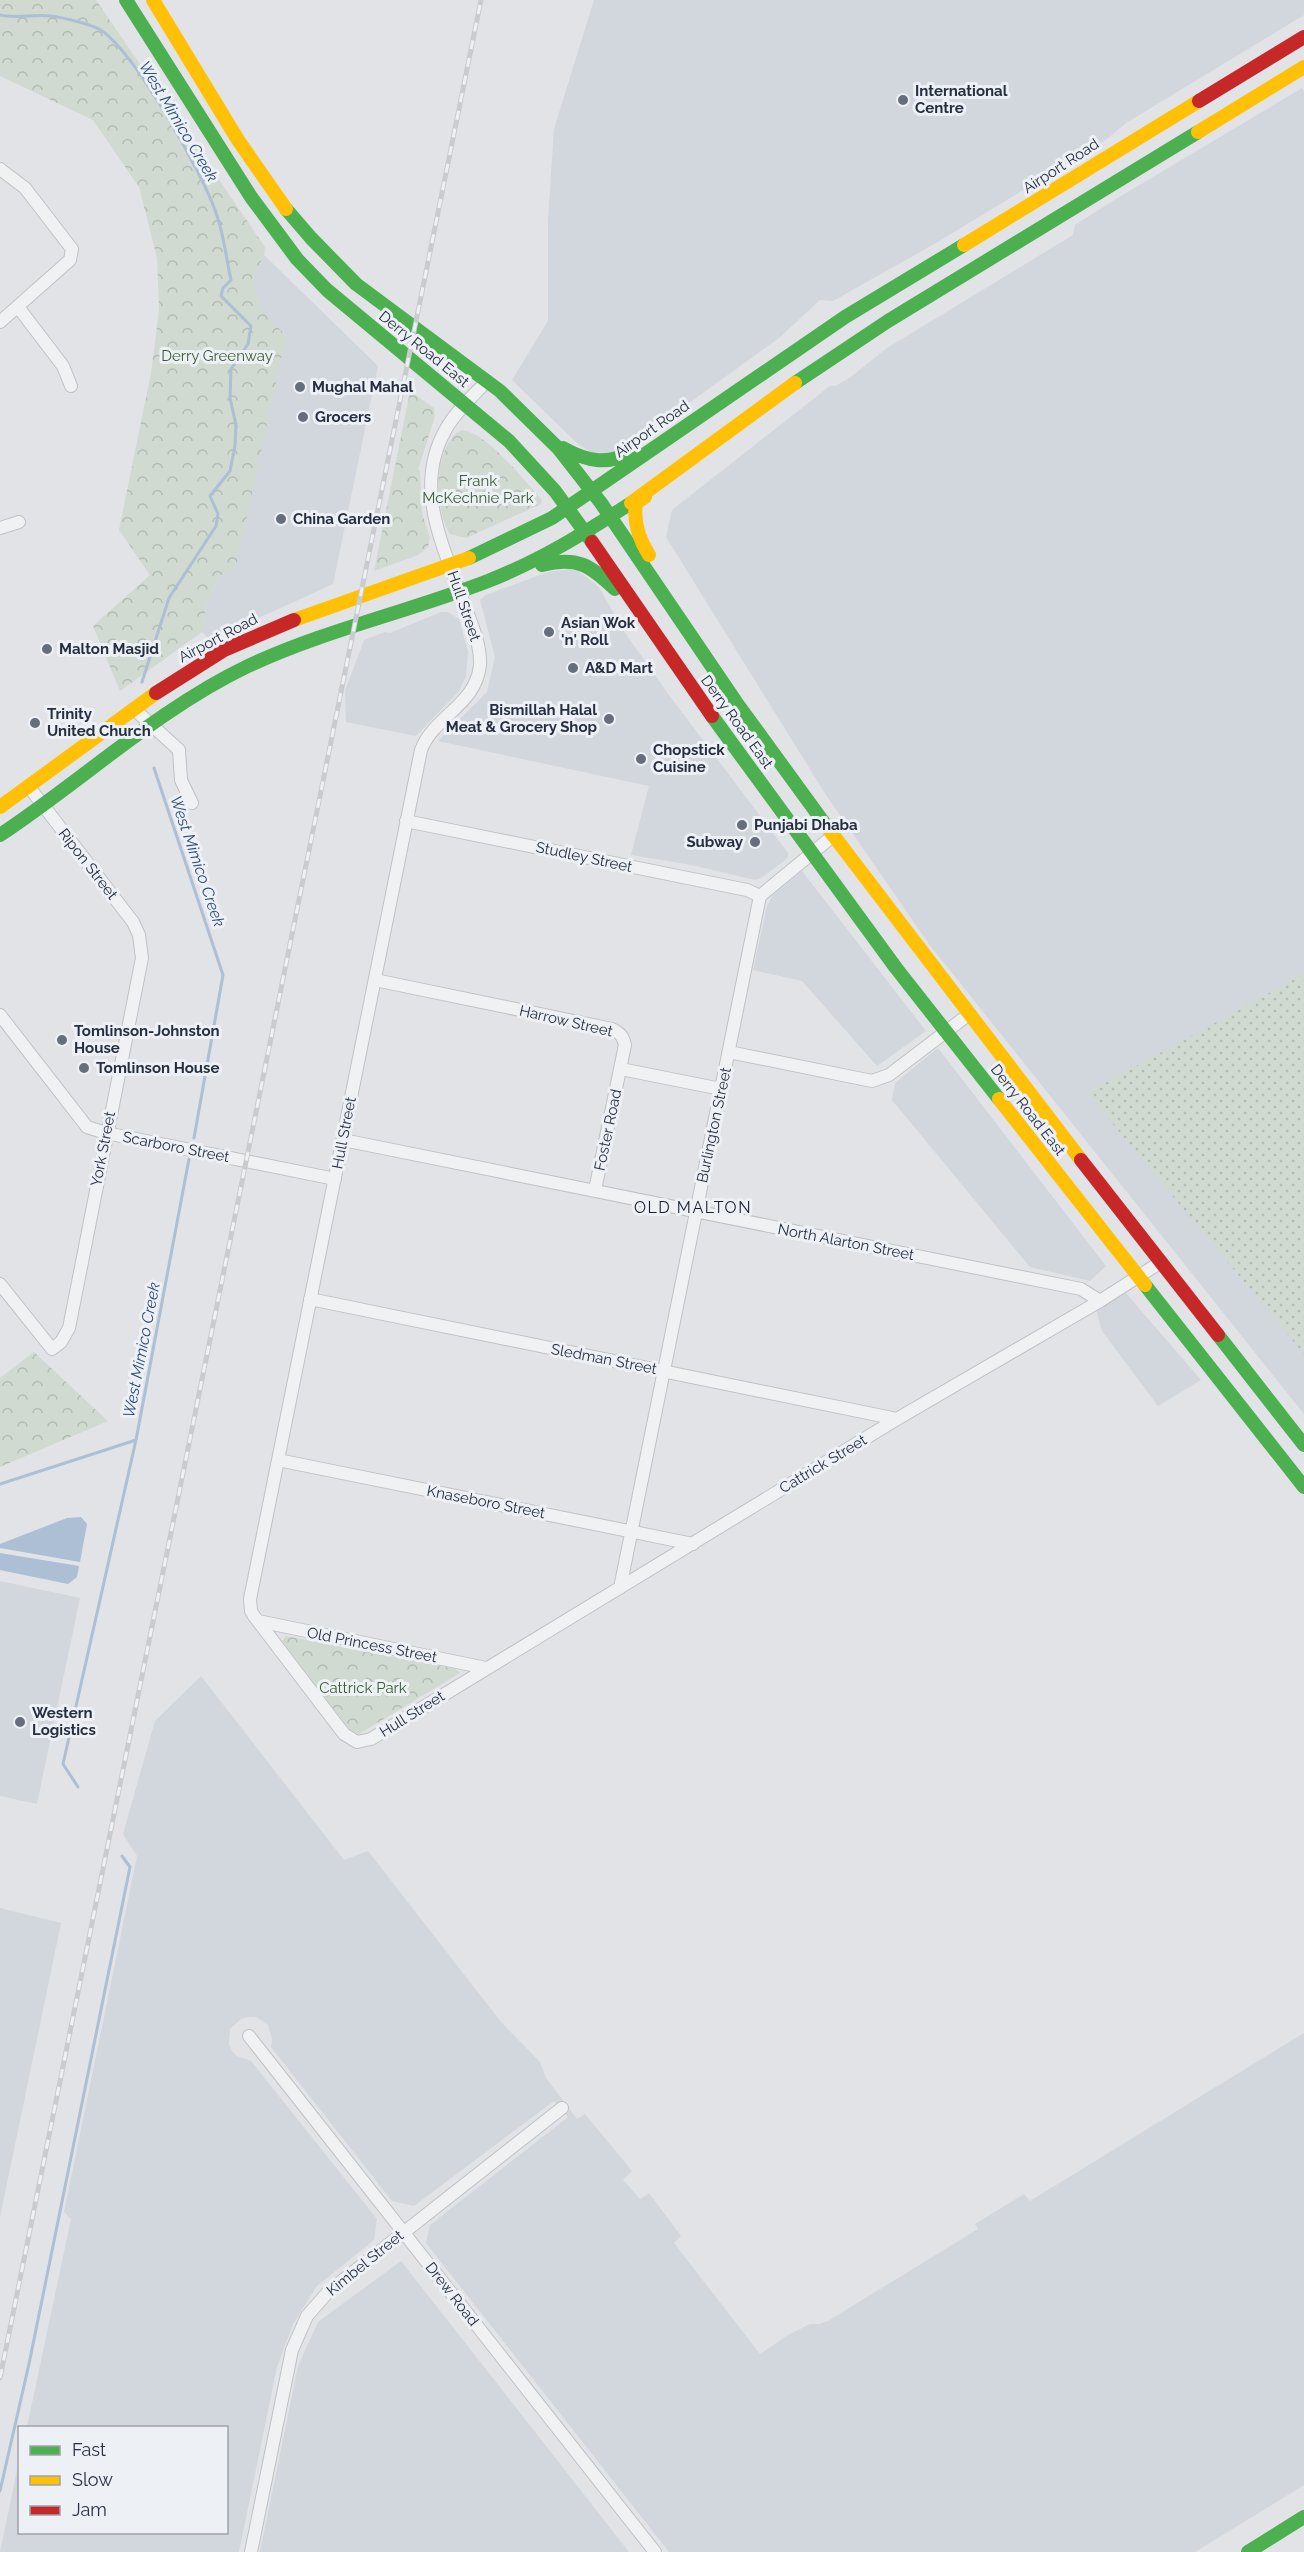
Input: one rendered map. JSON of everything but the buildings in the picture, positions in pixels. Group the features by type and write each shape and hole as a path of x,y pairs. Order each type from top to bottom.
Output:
{"main road":[{"name":"Derry Road East","path":"126,0 251,197 297,259 327,290 465,404 525,458 567,508 630,595 681,674 946,1032 1304,1487"},
{"name":"Derry Road East","path":"153,0 240,143 266,182 312,239 339,268 374,299 487,381 538,427 592,491 779,762 968,1015 1304,1445"},
{"name":"Airport Road","path":"0,807 187,672 244,640 496,547 567,508 793,351 923,268 995,228 1083,171 1304,37"},
{"path":"0,835 44,807 197,694 267,658 523,565 585,532 611,516 860,339 1304,67"},
{"path":"538,427 543,428 564,449 591,461 604,463 626,456 670,425 685,425"},
{"path":"665,597 666,581 644,546 635,509 636,504 702,455 703,450"},
{"path":"523,565 529,568 563,559 580,562 596,570 616,591 630,595"},
{"path":"1200,1354 1221,1338"},
{"path":"1248,2552 1304,2517"}],"street":[{"path":"0,169 25,188 72,249 70,260 0,322"},
{"path":"18,307 63,366 71,386"},
{"name":"Hull Street","path":"486,1668 371,1739 357,1742 344,1734 258,1622 251,1611 250,1599 423,746 431,733 465,700 474,685 479,670 476,639 433,516 430,484 434,459 441,439 453,418 487,381"},
{"path":"0,528 19,522"},
{"path":"134,709 179,750 181,780 192,803"},
{"name":"Ripon Street","path":"29,787 133,922 141,944"},
{"name":"Studley Street","path":"406,821 747,890 760,896"},
{"path":"760,896 834,835"},
{"name":"Burlington Street","path":"620,1588 760,896"},
{"name":"York Street","path":"0,1284 52,1349 61,1342 69,1328 142,958 141,944"},
{"name":"Harrow Street","path":"375,980 612,1029 623,1037 625,1045 621,1069"},
{"name":"Scarboro Street","path":"0,1015 87,1127 106,1133 335,1179"},
{"path":"729,1052 872,1081 889,1075 968,1015"},
{"path":"621,1069 721,1089"},
{"name":"Foster Road","path":"595,1190 621,1069"},
{"name":"North Alarton Street","path":"343,1140 1081,1289 1100,1301"},
{"name":"Cattrick Street","path":"486,1668 897,1419 1100,1301 1161,1262"},
{"name":"Sledman Street","path":"310,1299 897,1419"},
{"name":"Knaseboro Street","path":"278,1460 693,1544"},
{"name":"Old Princess Street","path":"258,1622 486,1668"},
{"name":"Drew Road","path":"249,2036 655,2552"},
{"name":"Kimbel Street","path":"252,2552 292,2350 307,2316 328,2292 562,2108"}],"shaded area":[{"path":"594,0 1304,0 1304,15 1126,123 1107,139 936,243 833,301 820,300 779,338 635,440 609,453 591,452 578,444 512,380 548,321 548,222 554,129"},
{"path":"1302,88 1304,91 1304,1414 929,944 826,795 666,537 672,510 830,386 836,386 887,348 1073,235 1075,225 1111,202"},
{"path":"264,255 378,366 333,584 210,640 202,632 206,606 219,576 286,336 261,309 252,279"},
{"path":"571,569 578,571 599,587 623,630 669,695 788,853 788,858 761,878 755,880 692,865 631,855 649,786 438,741 487,692 495,657 480,600 486,595 548,572"},
{"path":"441,612 448,612 459,619 468,652 466,676 459,691 416,736 346,722 345,691 364,640 385,632 390,633"},
{"path":"802,871 926,1031 877,1066 802,981 753,970 767,906 772,896"},
{"path":"938,1048 1106,1266 1090,1281 1030,1267 892,1100 895,1083"},
{"path":"1125,1292 1201,1380 1158,1406 1102,1331 1096,1309"},
{"path":"0,1581 80,1598 37,1804 0,1796"},
{"path":"201,1676 344,1860 368,1851 501,2022 540,2062 546,2078 577,2119 585,2114 632,2171 623,2180 640,2199 649,2193 681,2236 674,2243 760,2354 788,2335 810,2324 828,2321 978,2229 975,2224 1024,2194 1030,2201 1304,2033 1304,2485 1195,2552 669,2552 426,2243 430,2225 568,2117 554,2101 414,2206 392,2201 271,2047 272,2039 268,2025 256,2017 248,2017 241,2019 230,2029 229,2044 232,2051 237,2056 251,2061 377,2219 374,2240 317,2286 293,2324 277,2367 239,2552 0,2552 18,2466 18,2534 228,2534 228,2426 27,2426 71,2219 64,2212 137,1856 123,1834 155,1721"},
{"path":"0,1908 61,1923 0,2217"},
{"path":"401,2261 629,2552 260,2552 298,2366 318,2322"}],"green space":[{"name":"Derry Greenway","path":"0,0 96,0 265,247 264,255 252,279 261,309 286,336 236,567 219,576 206,606 202,632 120,691 93,626 150,575 119,530 151,373 159,310 157,258 139,187 93,120 0,76"},
{"name":"Frank McKechnie Park","path":"410,391 434,408 435,416 418,470 420,471 422,513 430,538 428,547 418,555 374,571"},
{"name":"Frank McKechnie Park","path":"461,430 480,438 501,455 542,500 541,504 466,538 450,534 441,510 439,479 445,450"},
{"path":"1304,974 1304,1354 1087,1093"},
{"path":"34,1352 108,1421 0,1467 0,1378"},
{"name":"Cattrick Park","path":"286,1636 456,1669 460,1673 359,1734 349,1729 282,1641"}],"water":[{"path":"81,1517 87,1524 80,1562 0,1548 0,1544 67,1518"},
{"path":"0,1553 79,1566 77,1577 68,1584 0,1570"}],"waterway":[{"name":"West Mimico Creek","path":"0,15 50,16 68,19 99,29 114,41 148,86 197,170 221,229 231,280 223,288 221,296 251,326 248,344 231,369 230,398 236,425 235,446 230,471 210,496 218,514 216,526 169,598 142,682"},
{"name":"West Mimico Creek","path":"154,768 223,975 194,1138"},
{"path":"78,1787 63,1764 136,1440 189,1159"},
{"name":"West Mimico Creek","path":"0,1484 136,1440"},
{"path":"0,2491 29,2364 130,1867 122,1856"}],"railway":[{"path":"0,2378 481,0"}],"traffic: fast":[{"path":"126,0 251,197 297,259 327,290 509,441 555,491 592,542"},
{"path":"795,383 888,321 1198,132"},
{"path":"286,209 356,284 500,391 558,448 601,503 736,702 827,827"},
{"path":"469,558 552,518 845,317 964,245"},
{"path":"563,448 598,460 616,458 634,450"},
{"path":"0,835 152,724 215,683 277,653 458,592 507,573 561,546 631,503"},
{"path":"542,565 554,562 574,562 590,568 615,589"},
{"path":"712,716 896,968 999,1099"},
{"path":"1145,1285 1304,1487"},
{"path":"1218,1335 1304,1445"},
{"path":"1248,2552 1304,2517"}],"traffic: slow":[{"path":"153,0 238,140 286,209"},
{"path":"1198,132 1304,67"},
{"path":"964,245 1199,101"},
{"path":"631,503 795,383"},
{"path":"645,497 636,503 635,517 642,543 649,555"},
{"path":"294,620 469,558"},
{"path":"0,807 156,693"},
{"path":"827,827 1081,1160"},
{"path":"999,1099 1145,1285"}],"traffic: jam":[{"path":"1199,101 1304,37"},
{"path":"592,542 712,716"},
{"path":"156,693 224,650 294,620"},
{"path":"1081,1160 1218,1335"}],"place":[{"name":"International Centre","path":"903,100"},
{"name":"Mughal Mahal","path":"300,387"},
{"name":"Grocers","path":"303,417"},
{"name":"China Garden","path":"281,519"},
{"name":"Asian Wok 'n' Roll","path":"549,632"},
{"name":"Malton Masjid","path":"47,649"},
{"name":"A&D Mart","path":"573,668"},
{"name":"Bismillah Halal Meat & Grocery Shop","path":"609,719"},
{"name":"Trinity United Church","path":"35,723"},
{"name":"Chopstick Cuisine","path":"641,759"},
{"name":"Punjabi Dhaba","path":"742,825"},
{"name":"Subway","path":"755,842"},
{"name":"Tomlinson-Johnston House","path":"62,1040"},
{"name":"Tomlinson House","path":"84,1068"},
{"name":"Western Logistics","path":"20,1722"}],"district":[{"name":"OLD MALTON","path":"693,1207"}]}
